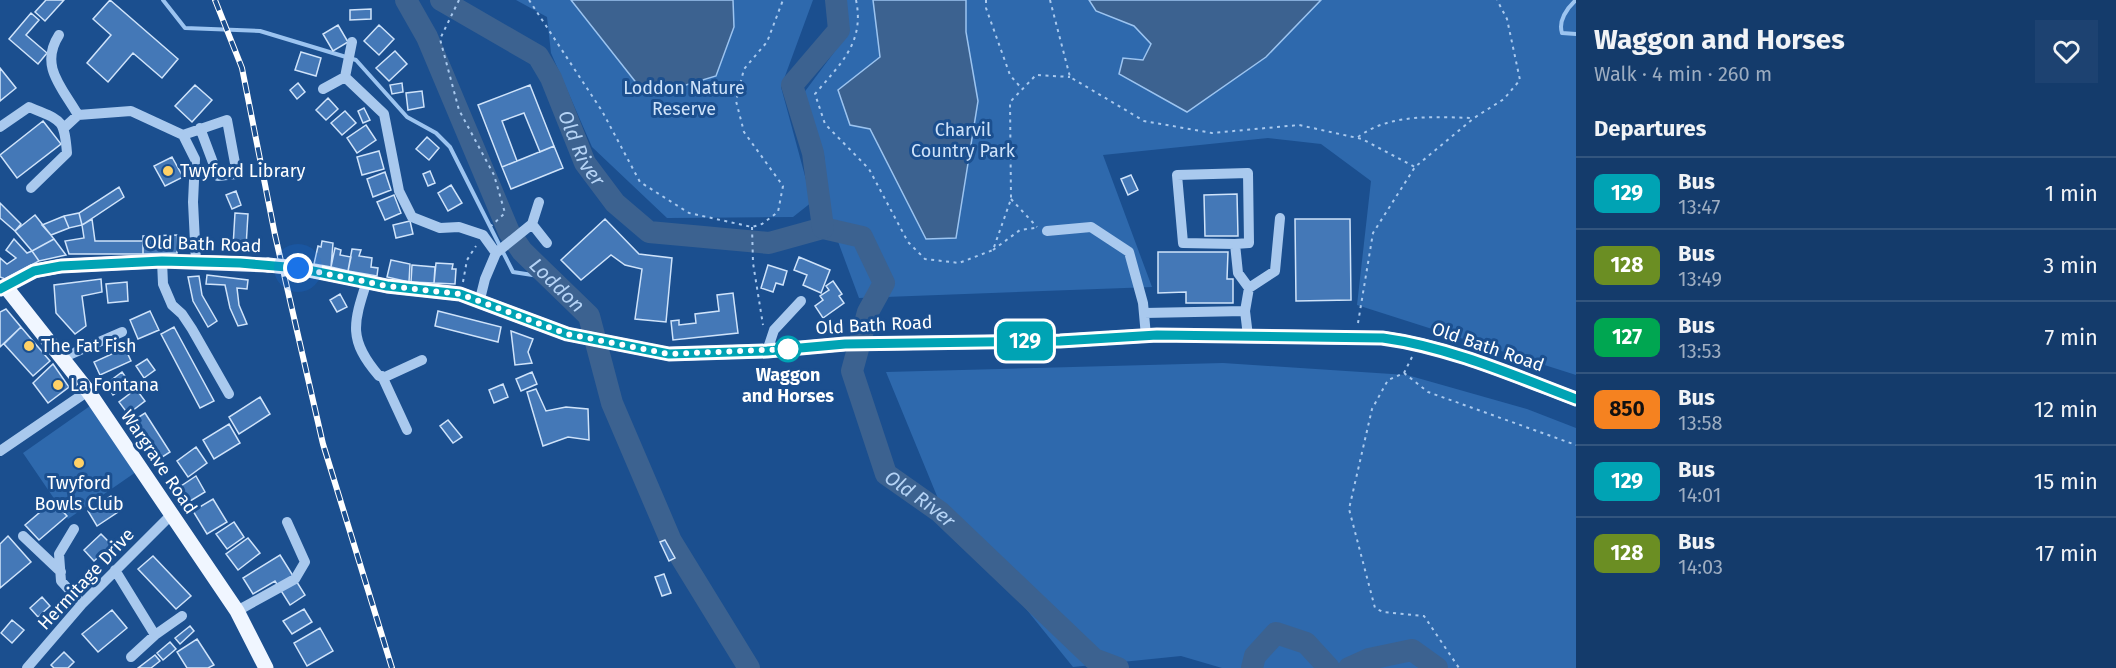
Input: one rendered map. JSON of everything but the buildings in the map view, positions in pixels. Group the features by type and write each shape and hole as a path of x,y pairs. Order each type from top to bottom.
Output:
{"main road":[{"name":"Old Bath Road","path":"3,288 34,271 61,266 162,261 268,265 460,294 480,299 567,334 669,354 767,351 845,344 1060,341 1146,336 1357,338 1409,342 1455,355 1576,399"},
{"name":"Wargrave Road","path":"3,288 88,391 237,611 266,668"}],"street":[{"path":"59,35 50,48 49,60 78,115"},
{"path":"345,77 352,42"},
{"path":"323,89 345,77"},
{"path":"345,77 384,114 399,190 412,217 440,228 459,227 483,235 497,252"},
{"path":"0,127 29,107 57,119 64,127 66,153 31,188"},
{"path":"64,127 78,115 131,111 183,135 195,159 193,202 196,262"},
{"path":"183,135 200,128 227,120 237,174 218,176 200,128"},
{"path":"1248,173 1249,243 1235,244 1183,243 1178,175 1248,173"},
{"path":"480,299 484,279 497,252 528,226 539,202"},
{"path":"1249,288 1275,271 1280,218"},
{"path":"528,226 547,243"},
{"path":"1047,231 1091,227 1129,252 1144,313 1146,336"},
{"path":"1235,244 1238,273 1249,288 1245,311 1248,336"},
{"path":"162,261 163,284 172,305 187,321 229,394"},
{"path":"367,281 354,321 356,343 369,365 382,376 407,430"},
{"path":"767,351 774,330 801,301"},
{"path":"1144,313 1245,311"},
{"path":"62,358 122,332"},
{"path":"382,376 422,360"},
{"path":"0,451 88,391"},
{"name":"Hermitage Drive","path":"27,668 82,604 171,514"},
{"path":"237,611 295,579 305,562 287,522"},
{"path":"74,530 59,554 61,581 82,604"},
{"path":"23,536 61,572"},
{"path":"115,570 155,635"},
{"path":"131,657 155,635 182,616"}],"path":[{"path":"529,0 602,111 640,182 689,213 752,227 762,224 778,212 783,186 744,132 736,101 744,69 766,42 783,0"},
{"path":"856,0 858,9 854,46 815,94 825,124 869,169 908,242 925,260 959,264 993,250 1020,230 1031,228 1047,231"},
{"path":"986,0 986,8 1010,75 1022,89"},
{"path":"1050,0 1070,77"},
{"path":"1357,338 1373,233 1415,167 1474,118 1504,99 1520,80 1508,19 1497,0"},
{"path":"460,1 440,39 459,110 494,175 505,213 483,234"},
{"path":"993,250 1011,199 1010,102 1036,75 1070,77 1144,121 1212,133 1299,125 1357,138 1415,167"},
{"path":"1357,138 1368,129 1422,116 1474,118"},
{"path":"1011,199 1033,225 1047,231"},
{"path":"752,227 753,263 763,329"},
{"path":"460,294 467,260 478,243"},
{"path":"1409,342 1414,352 1404,373 1388,381 1371,409 1349,508 1374,608 1383,612 1424,616 1459,668"},
{"path":"1404,373 1428,392 1576,445"}],"green space":[{"name":"Loddon Nature Reserve","path":"516,0 813,0 781,87 812,202 793,217 667,218 592,147 551,53 547,17"},
{"name":"Charvil Country Park","path":"844,0 1576,0 1576,375 1357,305 1371,181 1321,144 1268,138 1103,155 1152,287 859,298 830,220 824,155 803,94 847,35"},
{"path":"1223,363 1407,375 1527,409 1576,428 1576,668 1222,668 1181,656 1073,667 939,501 886,372"},
{"name":"Twyford Bowls Club","path":"90,406 136,472 68,519 23,453"}],"shaded area":[{"path":"571,0 733,0 734,27 716,76 676,88 638,85"},
{"path":"873,0 966,0 966,32 978,101 956,238 926,239 870,129 850,125 838,90 880,57"},
{"path":"1089,0 1321,0 1266,57 1187,112 1119,74 1123,58 1143,60 1151,44 1134,26 1096,11"}],"waterway":[{"path":"163,0 185,28 260,31 356,60 407,117 436,133 450,147 513,272 552,278"},
{"name":"Loddon","path":"406,0 427,37 509,232 522,251 589,316 612,403 671,541 749,668"},
{"name":"Old River","path":"441,0 538,56 551,78 585,163 615,203 649,232 769,243 823,228 862,237 884,283 868,312 852,371 886,474 940,512 1094,659 1118,668"},
{"name":"Old River","path":"823,228 813,153 792,85 839,30 836,0"},
{"path":"1576,0 1569,7 1561,24 1562,33 1576,34"},
{"name":"Old River","path":"1252,668 1255,656 1276,633 1306,643 1329,668"},
{"name":"Old River","path":"1349,668 1369,659 1412,650 1437,668"}],"railway":[{"path":"215,0 242,68 275,235 323,444 392,668"}],"bus line":[{"name":"129","path":"0,289 34,271 61,266 162,261 240,263 298,268 387,286 460,294 480,299 567,334 669,354 767,351 845,344 1060,341 1157,335 1383,338 1410,342 1455,355 1576,399"}],"place":[{"name":"Twyford Library","path":"168,171"},
{"name":"The Fat Fish","path":"29,346"},
{"name":"Waggon and Horses","path":"788,349"},
{"name":"La Fontana","path":"58,385"},
{"name":"Twyford Bowls Club","path":"79,463"}],"route":[{"path":"298,268 387,286 460,294 480,299 567,334 669,354 788,349"}]}
